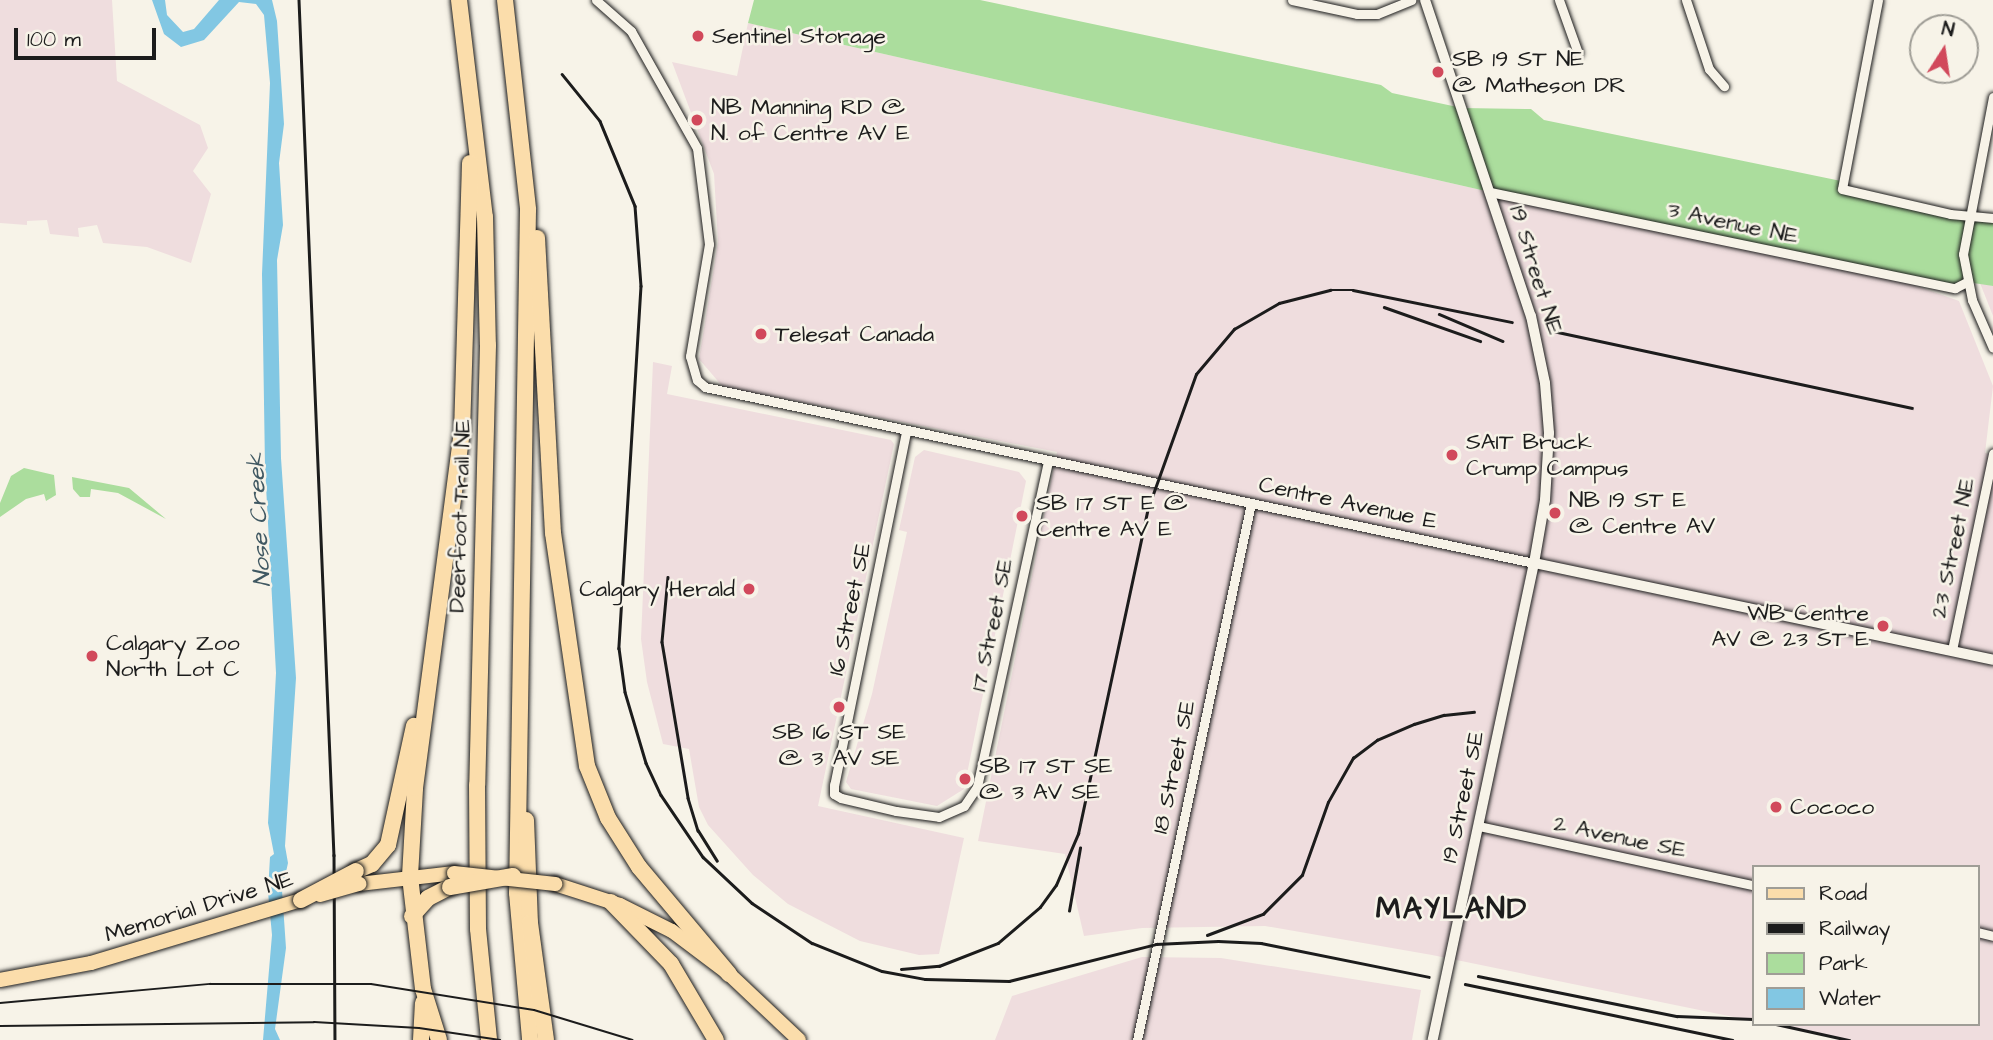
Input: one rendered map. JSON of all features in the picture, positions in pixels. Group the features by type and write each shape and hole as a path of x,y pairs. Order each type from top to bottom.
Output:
{"highway":[{"name":"Deerfoot Trail NE","path":"459,0 470,66 485,218 488,345 477,772 478,929 488,1037"},
{"path":"505,0 528,210 521,786 517,893 529,1033"},
{"path":"439,1040 424,997 412,916 410,876 415,788 462,433 470,66"},
{"path":"528,210 539,244 554,533 587,766 608,818 639,867 729,974"},
{"path":"302,900 358,877 388,845 443,579"},
{"path":"521,786 529,835 534,970 546,1040"},
{"path":"412,916 428,898 452,880 513,876"},
{"path":"611,902 671,964 716,1040"},
{"path":"422,1040 424,997"}],"main road":[{"path":"358,877 410,876 452,880"},
{"path":"513,876 555,884 611,902 671,930 729,974 799,1040"},
{"name":"Memorial Drive NE","path":"0,980 91,963 302,900"}],"street":[{"name":"Centre Avenue E","path":"596,0 631,31 697,148 709,226 690,356 697,380 717,391 1993,660"},
{"path":"1292,0 1357,14 1377,14 1411,0"},
{"name":"19 Street NE","path":"1425,0 1531,316 1545,383 1548,469 1534,563"},
{"path":"1559,0 1578,53"},
{"path":"1686,0 1709,69 1724,86"},
{"path":"1878,0 1842,189 1993,218"},
{"path":"1993,97 1968,215 1963,254 1967,282 1993,348"},
{"name":"3 Avenue NE","path":"1490,192 1955,288 1967,282"},
{"name":"16 Street SE","path":"906,432 834,794 939,817 964,806 972,796"},
{"name":"23 Street NE","path":"1952,650 1993,453"},
{"name":"17 Street SE","path":"972,796 1048,462"},
{"name":"18 Street SE","path":"1137,1040 1251,503"},
{"name":"19 Street SE","path":"1433,1040 1534,563"},
{"name":"2 Avenue SE","path":"1479,826 1752,885"}],"shaded area":[{"path":"0,0 112,0 117,81 200,125 208,148 193,171 211,194 191,263 147,247 103,243 97,225 78,228 79,237 50,234 47,220 27,221 27,225 0,223"},
{"path":"748,23 1490,192 1883,274 1959,301 1993,386 1985,453 1993,455 1993,1040 1843,1040 1776,1026 1979,1026 1979,865 1752,865 1752,1021 1432,955 1265,926 1142,928 1084,936 1065,854 978,841 1057,452 723,387 699,359 718,242 714,174 672,62 737,76"},
{"path":"1980,283 1993,286 1993,316"},
{"path":"653,362 672,366 667,394 891,440 894,444 818,806 964,838 939,954 919,955 860,941 788,904 753,875 708,825 699,807 689,749 663,744 647,682 641,639"},
{"path":"924,450 1019,472 1026,481 964,789 937,806 851,789 846,782 872,694 907,532 899,530 915,457"},
{"path":"1142,957 1221,958 1421,990 1412,1040 995,1040 1012,996"}],"green space":[{"path":"754,0 980,0 1381,85 1392,93 1462,108 1531,109 1544,120 1841,181 1842,189 1993,218 1993,286 1967,282 1955,288 1490,192 748,23"},
{"path":"24,468 54,475 56,495 46,501 44,494 26,499 0,517 0,503 11,476"},
{"path":"72,477 129,488 166,519 118,493 91,489 90,497 80,497 73,489"}],"water":[{"path":"152,0 165,0 167,15 183,32 194,29 219,0 272,0 277,21 284,124 279,163 283,225 277,260 281,458 296,678 285,846 288,863 282,890 286,948 275,1029 280,1040 263,1040 272,935 268,892 270,857 274,854 268,823 276,673 265,467 262,274 270,83 264,15 256,4 239,2 204,40 181,47 164,34"}],"tram line":[{"path":"0,1003 210,984 371,984 534,1010 633,1040"},
{"path":"0,1026 314,1022 419,1028 500,1040"}],"railway":[{"path":"299,0 334,855 335,1040"},
{"path":"562,74 600,121 635,206 641,286 619,648 625,692 646,763 661,795 703,857 752,903 812,943 882,971 925,979 1009,981 1156,944 1218,941 1261,943 1429,977"},
{"path":"901,969 939,966 998,943 1040,907 1056,885 1078,834 1147,511 1196,374 1234,329 1279,303 1330,290 1353,290 1512,322"},
{"path":"1384,307 1480,341"},
{"path":"1439,314 1503,341"},
{"path":"1553,331 1912,408"},
{"path":"668,577 662,642 688,798 698,830 717,861"},
{"path":"1207,935 1263,914 1302,875 1328,802 1353,758 1377,740 1414,724 1444,715 1474,712"},
{"path":"1069,911 1080,848"},
{"path":"1478,976 1677,1016 1752,1019"},
{"path":"1465,984 1732,1040"},
{"path":"1785,1026 1849,1040"}],"place":[{"name":"Sentinel Storage","path":"698,36"},
{"name":"SB 19 ST NE @ Matheson DR","path":"1438,72"},
{"name":"NB Manning RD @ N. of Centre AV E","path":"697,120"},
{"name":"Telesat Canada","path":"761,334"},
{"name":"SAIT Bruck Crump Campus","path":"1452,455"},
{"name":"NB 19 ST E @ Centre AV","path":"1555,513"},
{"name":"SB 17 ST E @ Centre AV E","path":"1022,516"},
{"name":"Calgary Herald","path":"749,589"},
{"name":"WB Centre AV @ 23 ST E","path":"1883,626"},
{"name":"Calgary Zoo North Lot C","path":"92,656"},
{"name":"SB 16 ST SE @ 3 AV SE","path":"839,707"},
{"name":"SB 17 ST SE @ 3 AV SE","path":"965,779"},
{"name":"Cococo","path":"1776,807"}],"district":[{"name":"MAYLAND","path":"1452,909"}],"water label":[{"name":"Nose Creek","path":"260,520"}]}
